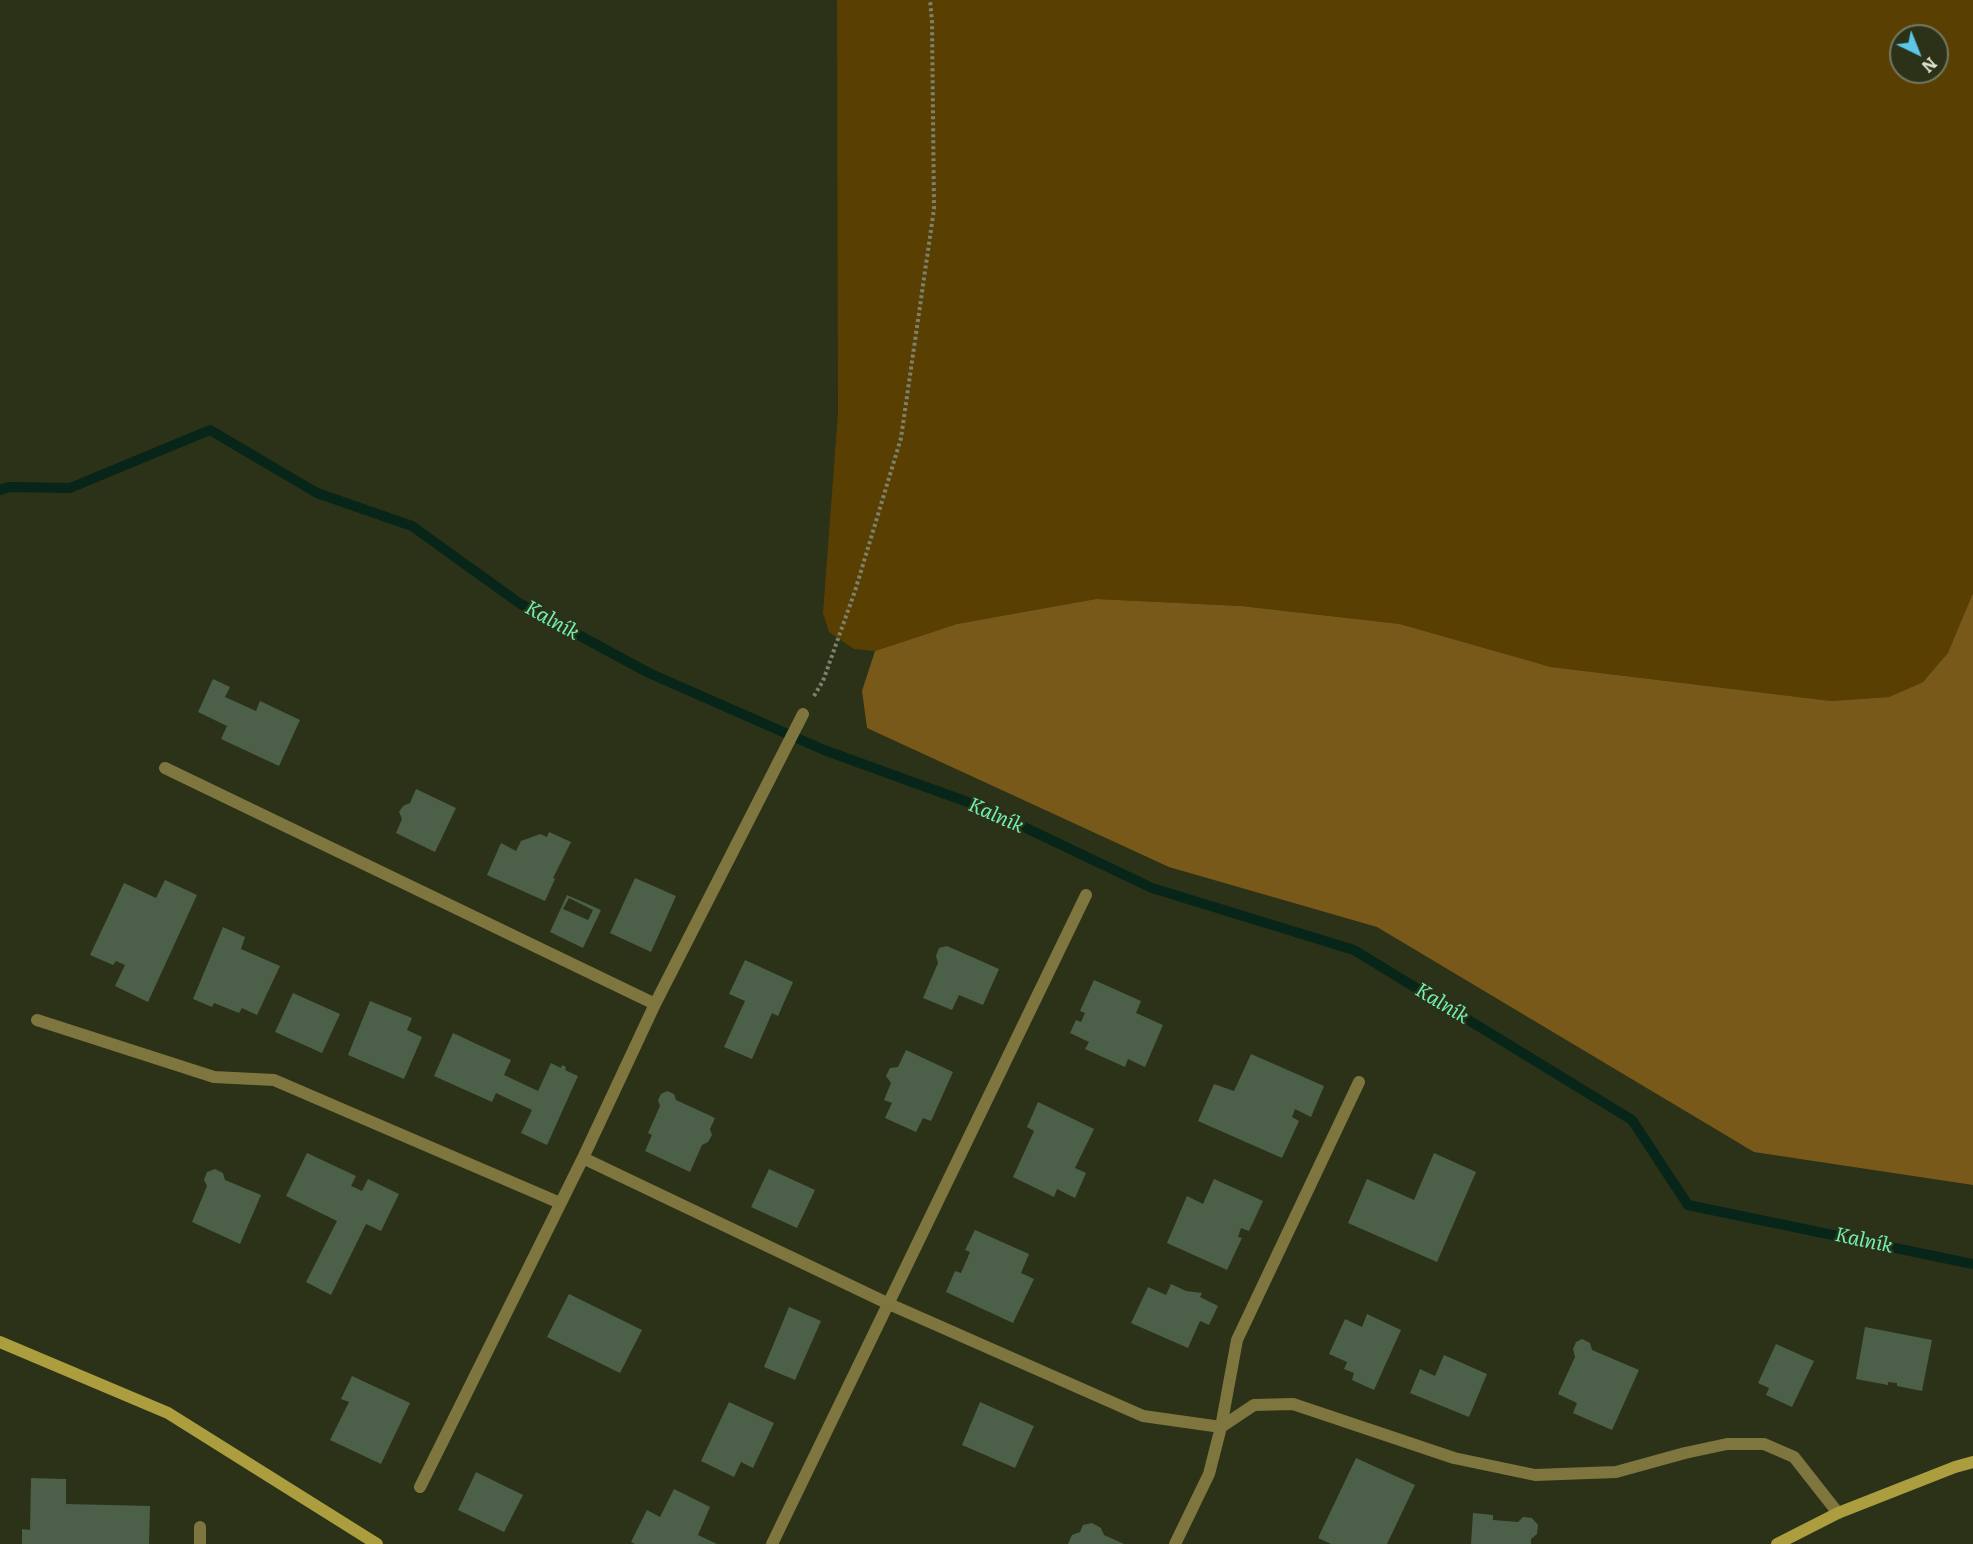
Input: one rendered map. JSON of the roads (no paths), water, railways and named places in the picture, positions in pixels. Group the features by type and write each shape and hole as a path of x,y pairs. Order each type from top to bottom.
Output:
{"street":[{"path":"420,1487 584,1158 655,1004 803,714"},
{"path":"165,768 655,1004"},
{"path":"772,1544 1086,895"},
{"path":"37,1020 214,1077 274,1080 560,1203"},
{"path":"1175,1544 1209,1474 1221,1426 1237,1340 1359,1082"},
{"path":"584,1158 889,1304 1143,1416 1221,1426 1254,1406 1293,1404 1454,1458 1535,1475 1616,1472 1727,1444 1764,1444 1794,1457 1838,1513"},
{"path":"0,1342 168,1413 377,1544"},
{"path":"1777,1544 1838,1513 1973,1462"},
{"path":"200,1527 200,1544"}],"waterway":[{"name":"Kalník","path":"0,490 9,487 70,488 210,430 317,493 412,526 519,603 649,673 824,750 984,808 1152,888 1354,950 1632,1120 1688,1205 1973,1264"}]}
